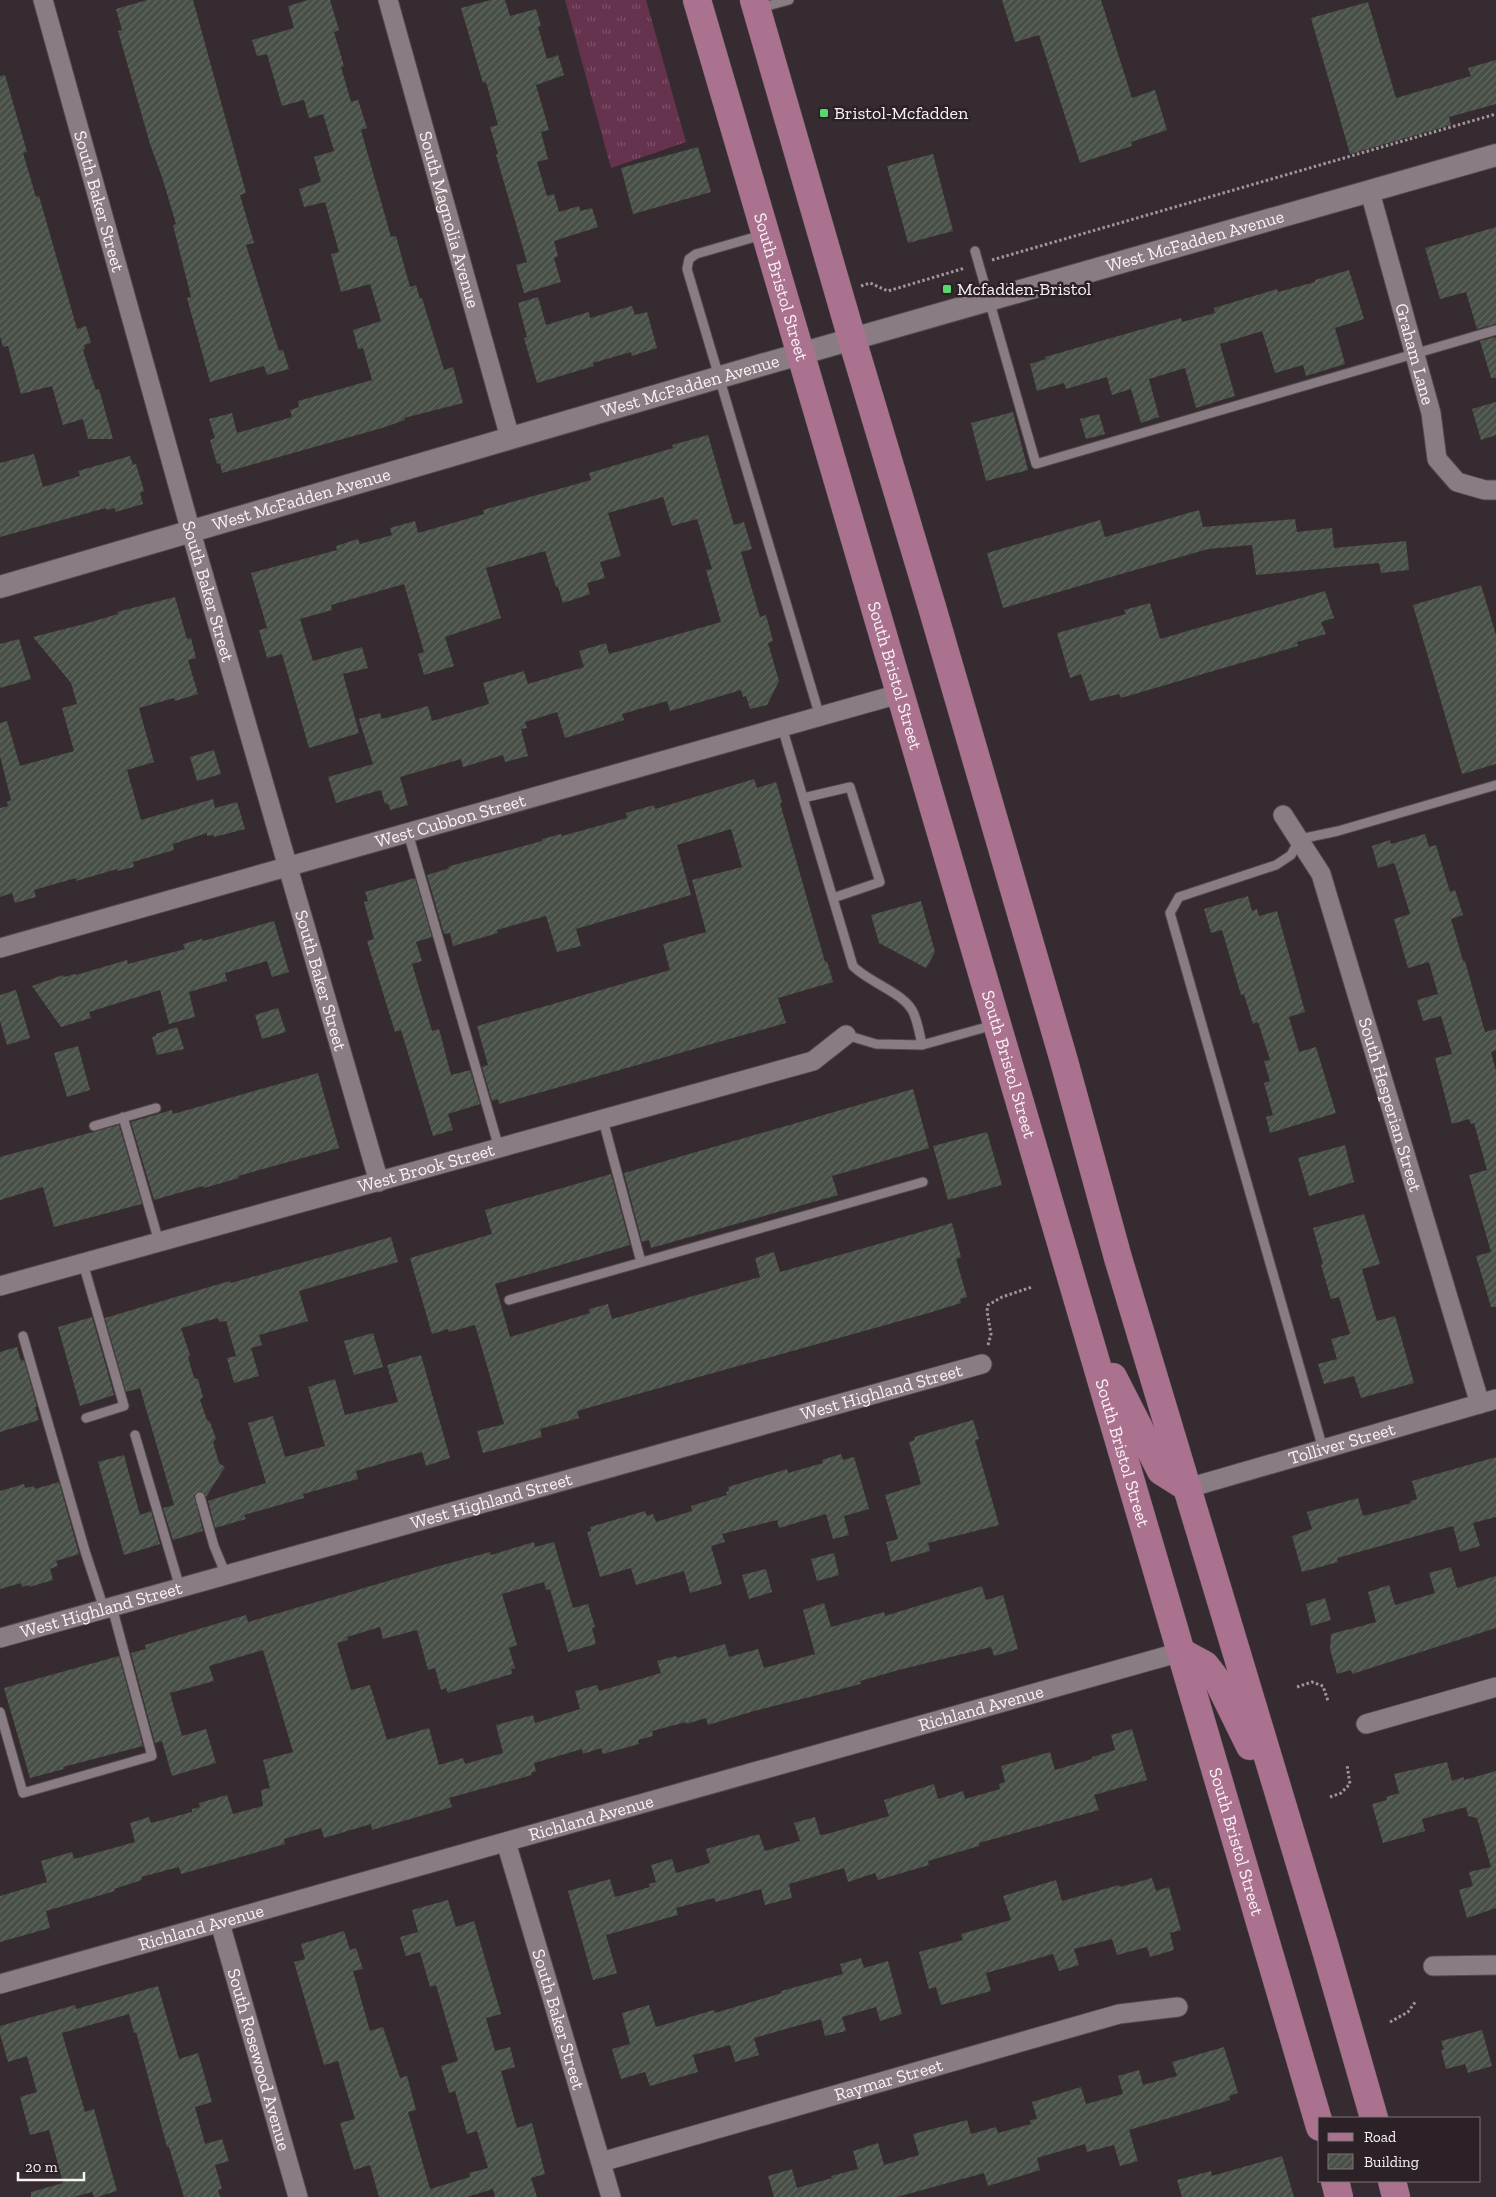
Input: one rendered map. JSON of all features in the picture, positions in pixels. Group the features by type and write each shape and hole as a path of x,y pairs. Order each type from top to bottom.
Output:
{"main road":[{"name":"South Bristol Street","path":"697,0 799,354 1318,2120"},
{"path":"756,5 852,339 941,635 1064,1061 1118,1258 1325,1947 1374,2117"},
{"path":"1081,1313 1161,1471 1188,1488"},
{"path":"1181,1652 1205,1665 1219,1683 1285,1817"},
{"path":"1335,2182 1340,2197"},
{"path":"1392,2182 1396,2197"}],"street":[{"name":"South Baker Street","path":"43,0 191,532 379,1182"},
{"name":"South Magnolia Avenue","path":"388,0 510,438"},
{"name":"West McFadden Avenue","path":"0,587 799,354 1496,155"},
{"name":"Graham Lane","path":"1370,192 1430,413 1437,459 1457,482 1490,490"},
{"name":"West Cubbon Street","path":"0,948 900,694"},
{"name":"South Hesperian Street","path":"1283,815 1321,874 1488,1402"},
{"name":"West Brook Street","path":"0,1286 813,1061 846,1036"},
{"name":"West Highland Street","path":"0,1638 982,1364"},
{"name":"Tolliver Street","path":"1188,1488 1488,1402"},
{"name":"Richland Avenue","path":"0,1984 1181,1652"},
{"path":"1366,1724 1496,1687"},
{"name":"South Baker Street","path":"506,1842 611,2197"},
{"name":"South Rosewood Avenue","path":"220,1923 298,2197"},
{"path":"1433,1966 1496,1965"},
{"name":"Raymar Street","path":"601,2162 1119,2014 1178,2007"}],"lane":[{"path":"756,5 789,0"},
{"path":"765,234 708,250 689,259 687,269 820,717"},
{"path":"975,251 1036,464 1496,330"},
{"path":"782,727 853,966 862,975 905,1001 914,1013 922,1045"},
{"path":"1323,1449 1170,913 1179,897 1276,865 1291,855 1300,839 1338,831 1496,785"},
{"path":"803,798 850,787 880,882 833,898"},
{"path":"408,833 499,1148"},
{"path":"846,1036 876,1044 922,1045 996,1024"},
{"path":"94,1126 156,1108"},
{"path":"123,1118 159,1242"},
{"path":"603,1120 641,1262"},
{"path":"510,1300 923,1182"},
{"path":"83,1263 124,1406 86,1418"},
{"path":"0,1712 23,1793 152,1756 108,1608 85,1551 23,1336"},
{"path":"135,1435 180,1588"},
{"path":"200,1498 214,1546 226,1575"}],"path":[{"path":"839,292 870,283 888,290 1496,114"},
{"path":"982,1364 991,1334 987,1311 988,1305 992,1301 1032,1287"},
{"path":"1297,1687 1312,1682 1323,1686 1328,1701"},
{"path":"1330,1797 1341,1793 1350,1784 1347,1765"},
{"path":"1390,2022 1408,2012 1416,2001"}],"green space":[{"path":"565,0 646,0 686,142 611,168"}],"building":[{"path":"147,0 193,0 246,193 240,195 254,243 246,245 279,351 283,350 289,369 267,375 264,366 210,382 187,298 191,297 173,225 176,224 150,144 118,31 122,30 116,9"},
{"path":"308,0 330,0 339,30 334,32 344,66 341,67 351,102 358,100 367,128 361,130 391,237 396,236 410,287 416,285 420,299 422,298 444,370 453,367 463,403 404,418 405,420 382,428 222,473 220,463 217,464 210,440 215,438 209,419 232,413 237,433 292,417 290,410 299,407 298,401 372,380 363,348 358,349 353,330 381,321 370,284 341,292 331,254 339,252 325,202 304,207 299,189 321,182 314,157 334,151 323,114 309,118 304,100 282,106 267,54 257,56 252,40 294,28 288,6"},
{"path":"491,0 505,0 510,16 536,9 541,26 538,27 547,59 558,55 564,75 536,85 549,130 541,132 548,159 537,162 547,196 554,194 559,212 579,206 580,211 592,208 598,227 554,241 558,256 554,258 561,282 524,293 516,265 527,262 496,155 498,154 490,127 498,125 486,82 483,83 461,8"},
{"path":"1002,0 1101,0 1132,98 1155,90 1167,130 1131,142 1132,146 1080,163 1039,35 1015,42"},
{"path":"1368,2 1396,98 1471,76 1468,68 1496,60 1496,104 1449,117 1451,125 1350,154 1311,18"},
{"path":"5,75 27,152 23,153 36,197 39,196 77,329 86,326 91,343 84,345 85,349 83,350 96,390 99,389 113,439 88,439 83,419 63,425 52,386 21,394 8,346 3,347 0,336 0,76"},
{"path":"698,147 711,192 633,214 621,168"},
{"path":"933,154 953,231 908,243 887,166"},
{"path":"1496,227 1496,324 1477,329 1466,292 1440,299 1425,248"},
{"path":"1349,270 1364,319 1335,328 1345,364 1306,376 1303,365 1275,373 1262,331 1220,344 1235,396 1196,408 1185,368 1149,379 1159,417 1141,423 1131,389 1112,395 1107,377 1066,389 1064,383 1037,391 1030,364 1046,359 1045,357 1181,318 1182,322 1215,313 1214,308 1277,289 1278,292 1315,282 1315,280"},
{"path":"538,297 546,325 589,312 590,318 632,306 635,315 647,312 657,348 632,356 631,352 593,363 594,366 537,383 524,338 527,337 518,303"},
{"path":"1496,337 1496,378 1491,378 1480,341"},
{"path":"1496,402 1496,435 1481,440 1472,409"},
{"path":"1013,412 1028,470 986,481 971,423"},
{"path":"1099,414 1105,434 1086,439 1080,419"},
{"path":"708,435 734,525 744,522 752,549 741,552 760,617 766,615 773,641 768,643 779,681 767,705 750,709 746,696 743,697 741,690 670,711 667,701 622,714 624,720 565,738 557,712 525,722 527,728 521,729 528,756 505,762 503,755 463,767 461,759 400,777 408,805 390,810 388,803 385,804 381,790 336,803 328,777 373,764 359,719 380,713 382,719 428,706 432,721 489,704 483,683 524,671 528,684 584,667 579,651 606,643 609,654 721,622 706,570 712,569 697,519 672,526 663,497 608,513 621,556 600,562 605,578 587,583 590,594 563,603 545,551 486,568 501,618 445,637 454,666 424,675 418,654 424,652 404,584 331,605 332,610 300,619 313,661 362,647 368,668 343,674 359,733 309,748 282,654 267,658 259,630 267,628 251,573 337,550 336,546 358,539 360,544 392,535 390,528 415,521 418,533 484,514 483,510 591,480 589,473 673,448 672,445"},
{"path":"34,454 43,487 80,476 78,471 130,456 133,465 136,464 144,491 140,493 143,504 115,512 115,508 107,510 106,508 0,537 0,463"},
{"path":"1199,510 1203,527 1295,519 1297,532 1332,528 1334,548 1406,541 1409,570 1381,573 1379,563 1256,575 1252,545 1208,549 1003,608 987,553 1100,520 1105,537"},
{"path":"1481,585 1496,635 1496,764 1462,774 1413,605"},
{"path":"1325,591 1334,618 1321,622 1326,634 1297,642 1298,646 1121,698 1119,694 1090,701 1081,674 1070,678 1057,633 1126,614 1124,610 1150,603 1160,639"},
{"path":"175,597 187,639 191,638 196,658 188,660 198,694 175,701 174,698 139,708 154,762 127,770 141,820 213,799 215,808 237,802 245,829 214,837 214,835 207,836 207,833 173,844 174,850 133,862 134,867 117,871 117,869 76,881 76,878 34,890 36,897 15,903 12,893 0,897 0,808 8,806 7,802 11,800 0,756 0,723 7,721 20,766 74,751 62,708 77,704 71,683 33,637"},
{"path":"19,639 31,679 0,688 0,644"},
{"path":"214,750 221,774 197,781 190,757"},
{"path":"754,779 757,788 776,782 782,802 780,803 825,962 827,961 833,982 778,998 786,1023 499,1104 498,1099 492,1101 482,1067 488,1065 477,1026 670,970 663,944 706,932 692,880 742,867 731,829 677,845 691,895 576,929 581,946 557,952 546,916 497,930 498,933 453,946 450,933 444,934 427,875 447,869 450,866 542,841 542,839 561,834 562,836 627,818 626,813 654,805 655,809"},
{"path":"1425,834 1429,847 1436,845 1450,892 1455,890 1463,915 1451,919 1485,1032 1496,1029 1496,1050 1491,1052 1496,1071 1496,1307 1491,1307 1476,1256 1491,1252 1469,1175 1487,1170 1474,1123 1471,1124 1469,1119 1452,1124 1435,1058 1452,1054 1441,1016 1423,1021 1417,1000 1438,994 1429,962 1408,968 1394,919 1410,914 1394,863 1378,868 1372,846 1390,840 1391,844"},
{"path":"415,878 432,937 416,942 422,961 412,964 432,1031 439,1029 451,1075 470,1070 480,1104 448,1114 453,1130 433,1136 401,1030 395,1032 367,941 374,939 364,902 368,901 365,892"},
{"path":"1248,896 1252,911 1257,909 1259,916 1277,911 1305,1012 1289,1017 1299,1052 1316,1047 1336,1113 1270,1133 1266,1117 1273,1115 1264,1083 1270,1081 1264,1061 1270,1060 1258,1022 1253,1024 1244,994 1241,995 1222,930 1211,933 1204,909"},
{"path":"921,901 935,952 926,968 879,943 871,915"},
{"path":"274,921 289,972 272,977 267,961 225,973 227,981 189,992 195,1017 169,1024 160,990 89,1012 91,1018 61,1027 32,986 63,975 64,977 76,975 127,960 128,964 185,949 183,944 202,939 203,941"},
{"path":"16,990 30,1038 7,1045 0,1021 0,995"},
{"path":"278,1008 286,1032 262,1039 255,1015"},
{"path":"177,1027 184,1049 157,1055 152,1037"},
{"path":"78,1046 90,1090 67,1097 54,1053"},
{"path":"318,1073 339,1148 238,1176 239,1178 204,1188 203,1186 154,1200 131,1122 172,1110 173,1114"},
{"path":"913,1089 929,1148 832,1176 838,1195 651,1248 649,1240 642,1242 624,1173"},
{"path":"119,1125 142,1204 54,1227 43,1187 0,1200 0,1157"},
{"path":"987,1132 1002,1185 948,1200 933,1146"},
{"path":"1345,1145 1354,1182 1309,1196 1298,1158"},
{"path":"611,1174 630,1245 495,1284 510,1337 590,1313 589,1309 608,1304 612,1319 760,1277 755,1258 774,1252 780,1272 952,1223 961,1257 956,1259 967,1297 960,1299 961,1303 932,1312 577,1411 579,1418 540,1429 542,1437 483,1453 477,1431 504,1424 475,1325 449,1332 448,1329 432,1334 410,1258 492,1234 485,1210"},
{"path":"1364,1214 1380,1264 1362,1269 1375,1315 1377,1321 1395,1316 1414,1383 1361,1398 1354,1376 1324,1384 1318,1364 1337,1359 1331,1339 1350,1334 1339,1297 1331,1299 1313,1228"},
{"path":"391,1237 398,1262 299,1291 308,1321 259,1335 262,1345 251,1348 259,1376 234,1383 227,1358 236,1356 226,1321 219,1322 218,1318 181,1328 190,1355 188,1357 194,1378 198,1379 203,1397 200,1400 216,1439 213,1442 219,1463 225,1467 206,1497 201,1491 194,1495 203,1531 173,1540 163,1508 174,1505 140,1388 126,1392 105,1318 230,1281 231,1283"},
{"path":"92,1317 114,1395 80,1406 58,1327"},
{"path":"373,1333 383,1367 354,1375 344,1341"},
{"path":"17,1347 21,1361 24,1360 39,1420 0,1432 0,1352"},
{"path":"421,1355 450,1458 426,1466 422,1452 356,1471 358,1479 303,1494 304,1498 244,1515 246,1519 215,1528 208,1501 266,1483 248,1423 273,1416 285,1457 325,1446 308,1387 335,1379 345,1415 398,1402 387,1365"},
{"path":"973,1420 979,1439 975,1440 999,1525 928,1543 930,1551 891,1562 886,1542 898,1539 885,1495 921,1484 909,1442 915,1440 914,1437"},
{"path":"841,1454 843,1460 854,1457 869,1509 844,1516 849,1535 833,1539 826,1514 779,1528 777,1520 722,1534 725,1542 711,1546 722,1584 690,1593 684,1571 636,1585 631,1568 600,1577 587,1532 591,1531 590,1527 645,1511 647,1516 653,1514 656,1522 692,1511 691,1506 727,1495 728,1487 787,1469 788,1473 823,1463 822,1460"},
{"path":"124,1455 140,1515 151,1511 160,1544 124,1555 98,1462"},
{"path":"1496,1457 1496,1517 1473,1523 1480,1546 1460,1552 1453,1526 1337,1558 1338,1562 1302,1572 1292,1536 1312,1529 1307,1512 1358,1498 1363,1516 1411,1503 1410,1501 1417,1499 1412,1481"},
{"path":"59,1482 79,1554 56,1561 58,1566 50,1569 53,1580 29,1587 29,1585 22,1587 21,1583 0,1589 0,1491 24,1484 25,1488 34,1486 35,1489"},
{"path":"534,1542 535,1547 554,1542 573,1608 588,1604 595,1627 592,1628 596,1644 568,1652 550,1589 546,1590 544,1582 502,1594 517,1645 509,1648 515,1668 511,1669 512,1674 448,1693 446,1688 441,1690 435,1668 428,1670 417,1630 383,1639 380,1627 347,1637 348,1640 337,1643 351,1690 370,1685 387,1740 429,1728 439,1765 463,1758 465,1764 503,1753 496,1725 533,1715 535,1723 580,1709 575,1691 597,1685 599,1691 661,1673 657,1661 676,1656 677,1658 725,1644 729,1657 758,1649 764,1668 815,1654 803,1610 824,1603 831,1627 884,1612 885,1616 982,1586 986,1600 1003,1595 1018,1649 994,1656 991,1647 895,1671 860,1681 861,1684 754,1711 708,1725 706,1718 686,1724 686,1722 652,1731 653,1736 638,1740 639,1744 603,1754 601,1748 583,1754 582,1749 534,1763 536,1771 531,1773 532,1775 449,1798 452,1807 372,1830 371,1824 324,1838 321,1828 284,1839 285,1844 181,1874 179,1867 141,1877 142,1880 114,1889 115,1891 46,1911 50,1928 0,1942 0,1896 47,1882 41,1861 72,1852 74,1859 135,1842 130,1823 149,1817 151,1823 192,1812 192,1809 200,1807 199,1803 227,1795 233,1814 263,1806 261,1790 270,1788 263,1760 293,1752 263,1650 209,1666 214,1681 170,1693 182,1736 206,1729 216,1763 172,1776 162,1741 155,1743 131,1653 146,1649 145,1645 246,1615 248,1622 439,1566 490,1552 491,1555"},
{"path":"834,1553 839,1575 817,1581 811,1559"},
{"path":"1451,1567 1457,1588 1496,1576 1496,1628 1352,1674 1351,1670 1337,1674 1330,1649 1331,1634 1376,1622 1368,1592 1389,1585 1395,1605 1435,1593 1429,1573"},
{"path":"766,1569 772,1592 749,1599 742,1575"},
{"path":"1325,1598 1331,1620 1311,1626 1306,1604"},
{"path":"119,1656 143,1746 63,1767 64,1769 30,1778 4,1688"},
{"path":"1132,1729 1147,1780 1094,1795 1099,1810 979,1843 979,1846 928,1861 929,1865 878,1880 875,1873 848,1882 844,1868 789,1884 792,1898 765,1905 761,1889 716,1902 714,1898 676,1908 678,1915 606,1935 617,1973 593,1980 568,1891 610,1879 615,1897 650,1887 649,1884 656,1882 651,1865 672,1859 676,1873 710,1863 706,1849 759,1834 765,1851 800,1841 794,1823 815,1817 820,1835 827,1834 889,1816 884,1800 934,1784 938,1799 963,1791 965,1799 1000,1789 999,1784 1005,1782 1001,1766 1050,1752 1055,1770 1115,1750 1111,1735"},
{"path":"1447,1762 1452,1781 1464,1777 1464,1780 1496,1771 1496,1908 1467,1918 1459,1890 1473,1886 1469,1872 1491,1867 1477,1818 1468,1816 1466,1807 1422,1819 1425,1831 1383,1843 1372,1804 1387,1800 1386,1797 1399,1793 1394,1774"},
{"path":"1152,1878 1156,1891 1169,1887 1181,1930 1170,1933 1174,1950 1150,1957 1147,1947 1117,1955 1112,1939 1074,1949 1079,1965 1059,1971 1053,1954 986,1973 991,1991 941,2005 936,1987 929,1989 919,1952 963,1940 961,1934 1011,1920 1003,1896 1056,1880 1062,1901"},
{"path":"448,1900 456,1927 474,1921 501,2014 486,2018 495,2051 510,2047 515,2067 501,2071 517,2128 532,2123 545,2174 531,2178 537,2197 495,2197 493,2189 467,2197 379,2197 370,2165 354,2170 346,2144 340,2123 355,2119 338,2061 324,2065 294,1962 305,1959 301,1944 344,1931 350,1950 356,1948 363,1969 353,1971 370,2031 383,2027 400,2078 407,2076 416,2110 408,2112 430,2189 470,2177 469,2173 488,2168 477,2131 467,2134 455,2091 449,2093 441,2066 458,2061 436,1985 430,1987 420,1952 406,1956 400,1937 418,1932 412,1910"},
{"path":"861,1958 864,1968 888,1961 902,2014 880,2021 876,2007 842,2017 846,2031 825,2036 821,2019 754,2038 759,2055 735,2062 730,2045 693,2055 698,2072 650,2086 645,2072 621,2079 612,2049 630,2044 622,2013 649,2005 656,2027 714,2010 715,2013 782,1993 781,1991 843,1974 840,1964"},
{"path":"158,1986 179,2059 198,2053 212,2102 195,2107 205,2144 222,2139 229,2161 215,2165 222,2189 218,2190 220,2197 184,2197 169,2147 167,2147 136,2032 134,2033 129,2014 62,2033 85,2112 94,2109 117,2191 97,2197 94,2197 92,2192 74,2197 31,2197 31,2192 63,2183 49,2130 30,2135 20,2097 37,2092 27,2056 8,2062 0,2034 0,2026 75,2005 76,2009"},
{"path":"1482,2030 1492,2066 1468,2073 1465,2064 1446,2069 1441,2050 1444,2050 1441,2041"},
{"path":"1224,2047 1238,2093 1229,2096 1230,2100 1129,2130 1138,2161 1120,2166 1114,2145 1087,2152 1085,2144 1037,2158 1040,2170 988,2186 984,2173 897,2197 774,2197 768,2176 792,2169 797,2188 858,2169 853,2151 878,2143 884,2165 919,2155 913,2134 967,2120 971,2134 996,2127 998,2133 1031,2124 1030,2120 1037,2119 1032,2102 1081,2087 1086,2104 1123,2094 1118,2076 1139,2070 1143,2085 1177,2076 1172,2062"},
{"path":"1282,2156 1294,2197 1182,2197 1177,2180 1211,2171 1212,2176"}],"place":[{"name":"Bristol-Mcfadden","path":"824,113"},
{"name":"Mcfadden-Bristol","path":"947,289"}]}
